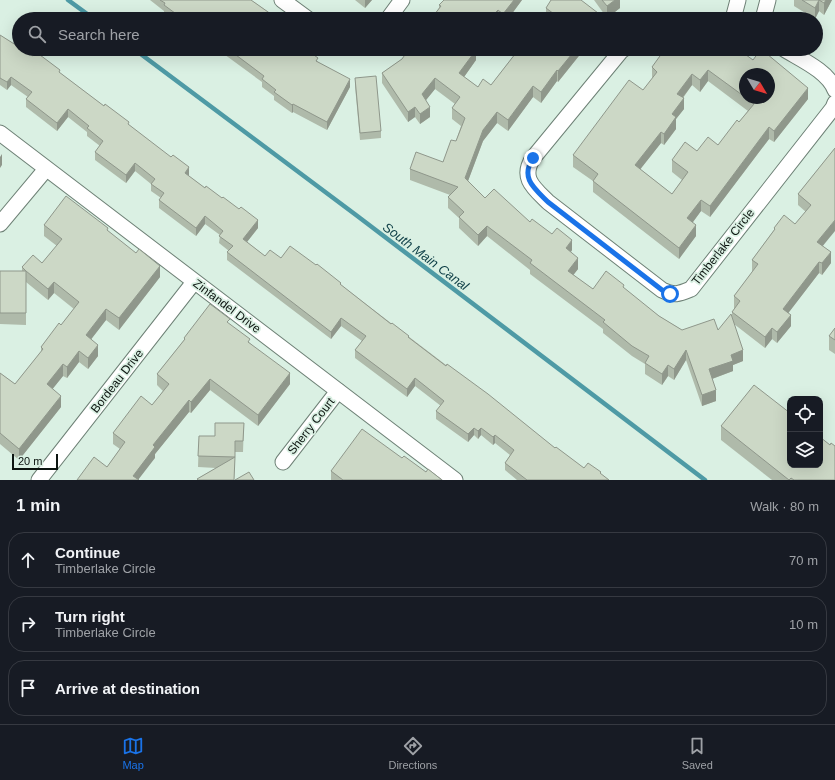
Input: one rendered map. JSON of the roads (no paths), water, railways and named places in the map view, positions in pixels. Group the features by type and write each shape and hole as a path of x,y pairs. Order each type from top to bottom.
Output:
{"street":[{"path":"282,0 298,12"},
{"path":"393,12 402,0"},
{"path":"735,12 738,0"},
{"path":"765,12 768,0"},
{"name":"Timberlake Circle","path":"617,56 533,158 528,166 527,174 529,181 548,202 656,285 670,294 679,294 690,289 833,108 835,103"},
{"path":"796,56 816,68 833,84 835,90"},
{"name":"Zinfandel Drive","path":"0,133 455,480"},
{"path":"0,224 46,169"},
{"name":"Bordeau Drive","path":"39,480 194,282"},
{"name":"Sherry Court","path":"283,462 338,391"}],"waterway":[{"name":"South Main Canal","path":"68,0 84,12"},
{"name":"South Main Canal","path":"143,56 356,215 705,480"}]}
